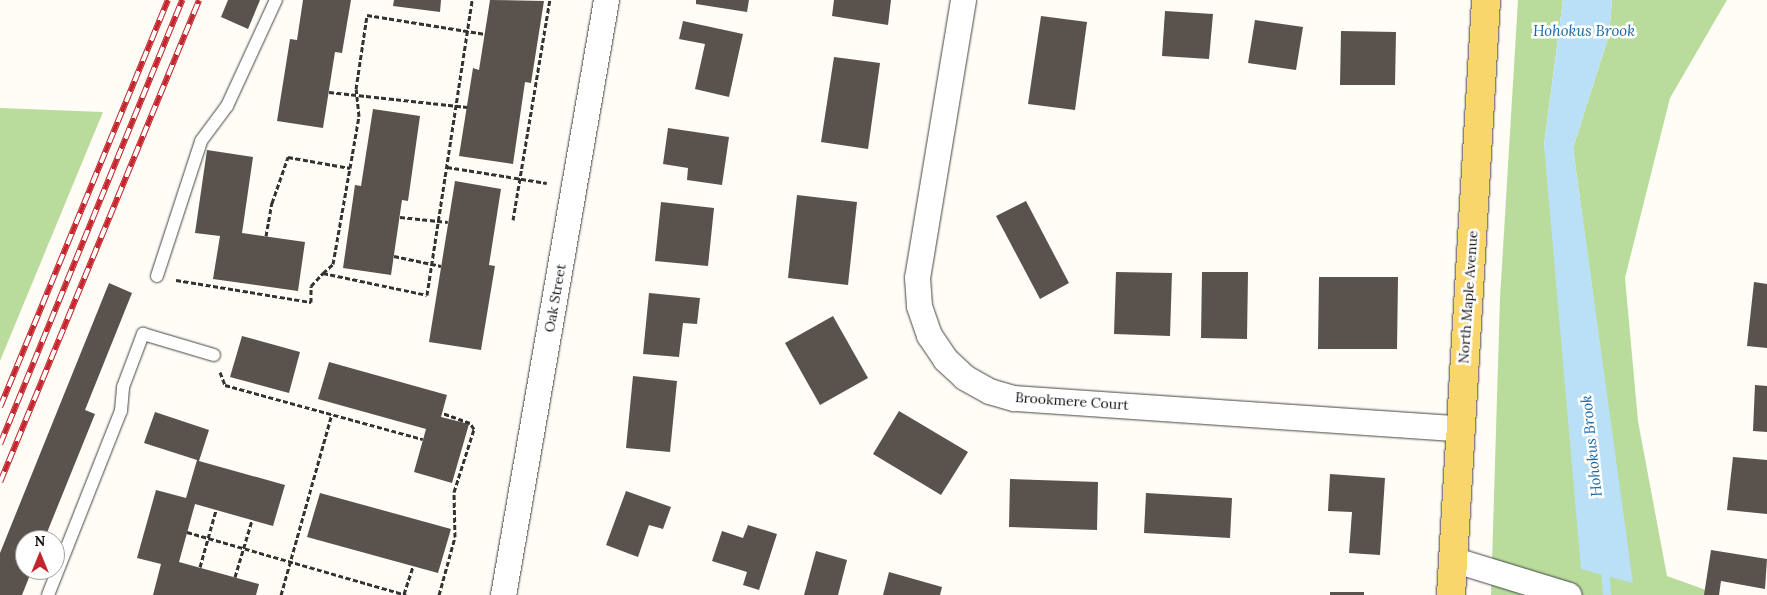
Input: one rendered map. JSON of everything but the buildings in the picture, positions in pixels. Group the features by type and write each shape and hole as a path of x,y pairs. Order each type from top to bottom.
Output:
{"main road":[{"name":"North Maple Avenue","path":"1451,595 1459,428 1486,0"}],"street":[{"name":"Oak Street","path":"504,595 606,0"},
{"name":"Brookmere Court","path":"963,0 917,277 919,306 929,335 945,359 964,377 989,391 1014,398 1459,428"},
{"path":"1452,559 1569,595"}],"lane":[{"path":"157,276 201,141 227,106 276,0"},
{"path":"48,595 121,411 123,387 143,334 214,355"}],"path":[{"path":"322,273 427,295 472,0"},
{"path":"513,220 550,0"},
{"path":"157,276 311,302 311,286 322,273 334,264 359,116 357,93 368,15 484,34"},
{"path":"329,92 357,93 467,107"},
{"path":"266,236 272,203 288,157 350,168"},
{"path":"447,166 547,183"},
{"path":"400,217 448,222"},
{"path":"394,256 441,266"},
{"path":"214,355 225,385 423,439"},
{"path":"439,595 455,537 454,492 474,429 470,423 442,413"},
{"path":"281,595 332,414"},
{"path":"200,568 216,510"},
{"path":"235,577 252,520"},
{"path":"187,532 404,595 413,566"}],"green space":[{"path":"1518,0 1563,0 1544,145 1632,583 1573,148 1609,35 1612,0 1727,0 1670,98 1625,278 1638,421 1667,576 1720,595 1491,595 1500,298"},
{"path":"0,108 103,112 0,361"}],"water":[{"name":"Hohokus Brook","path":"1563,0 1612,0 1609,35 1573,148 1633,583 1581,569 1544,145"}],"waterway":[{"name":"Hohokus Brook","path":"1605,567 1607,595"}],"railway":[{"path":"0,407 168,0"},
{"path":"0,444 182,0"},
{"path":"0,482 199,0"}]}
